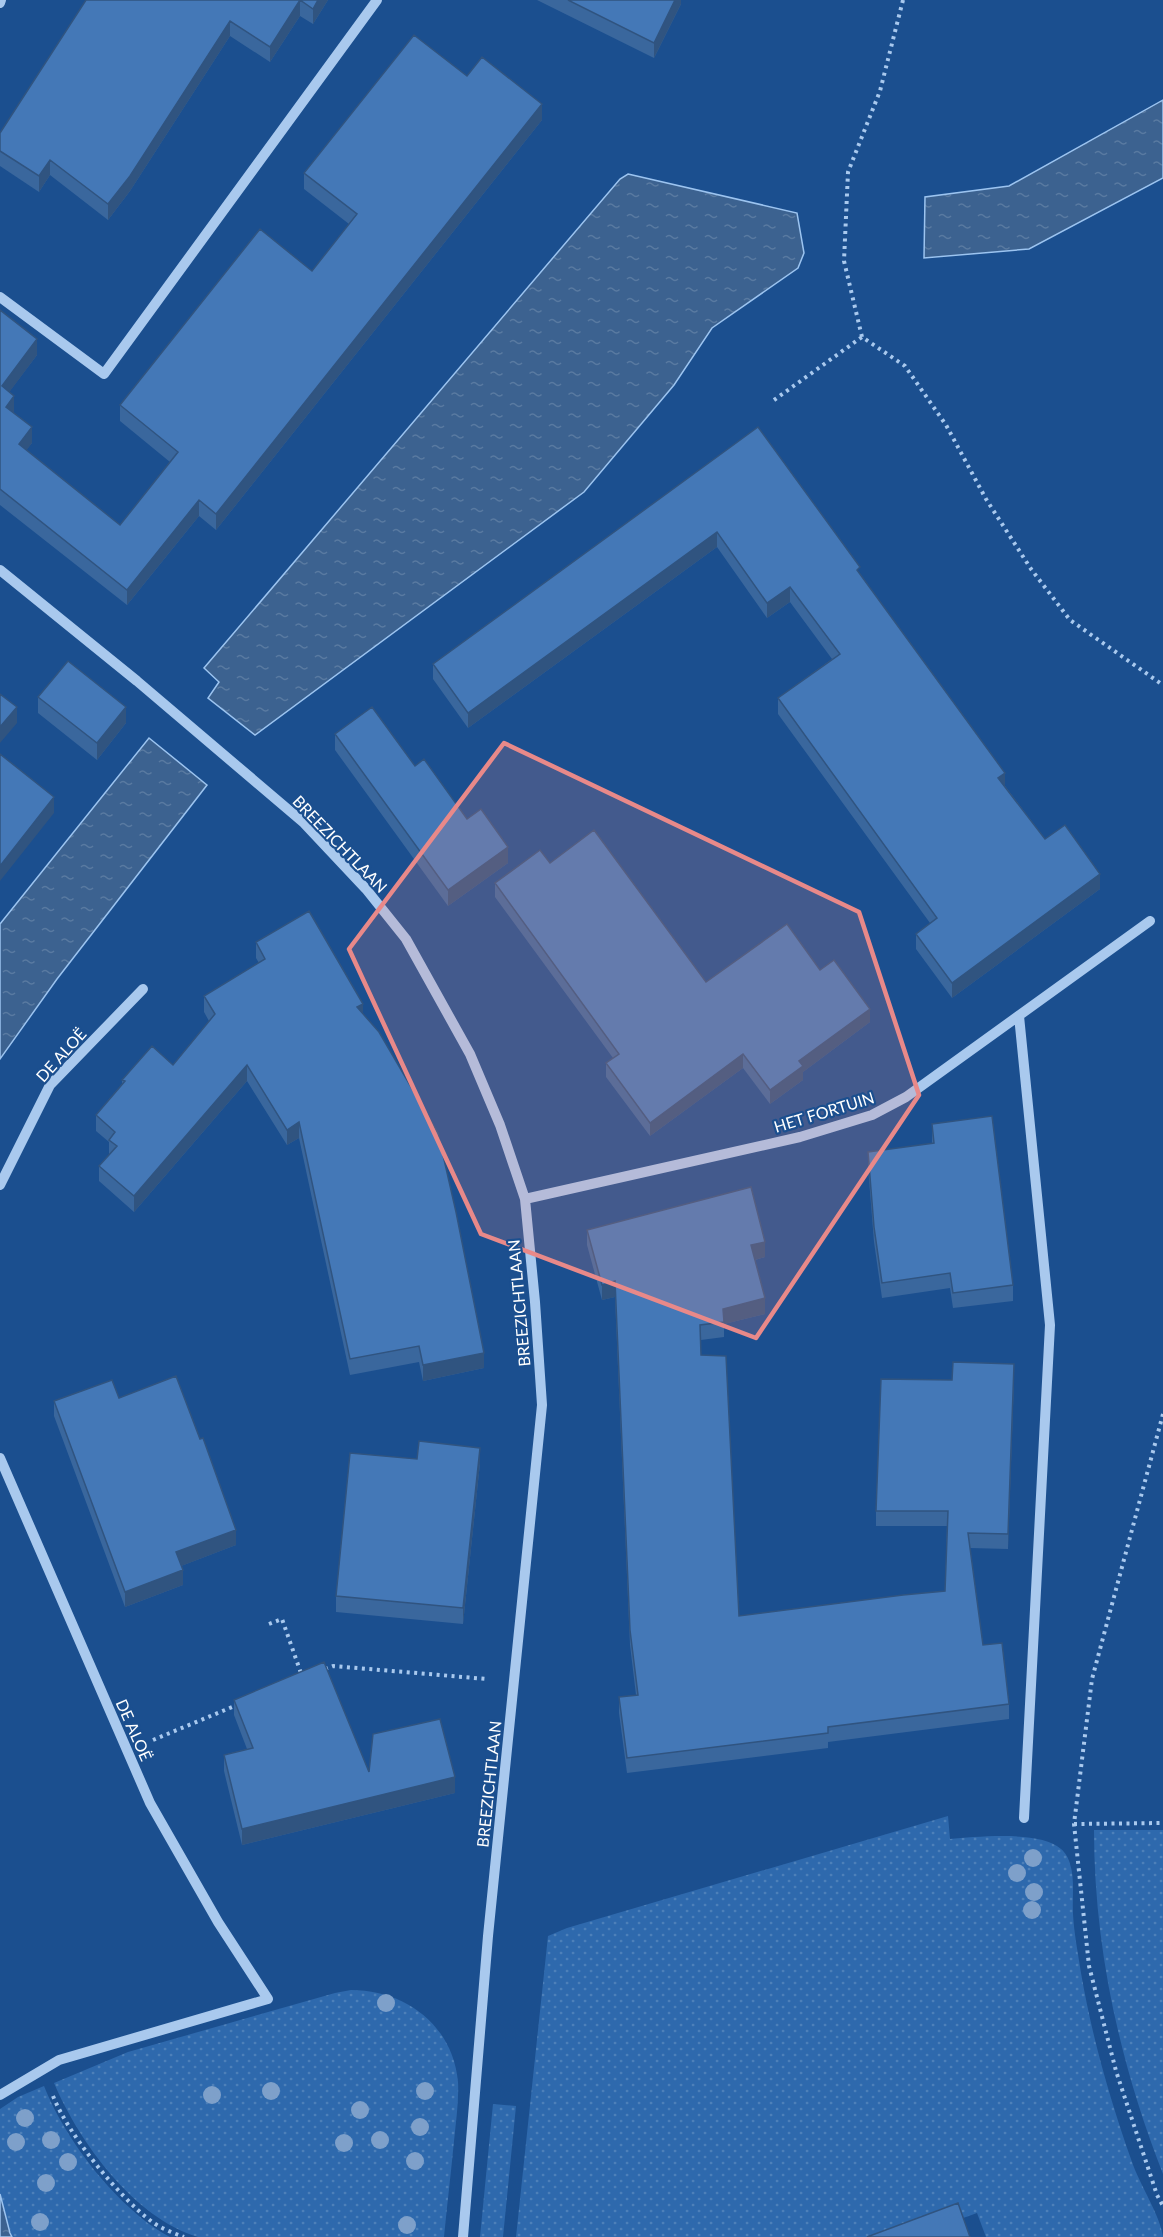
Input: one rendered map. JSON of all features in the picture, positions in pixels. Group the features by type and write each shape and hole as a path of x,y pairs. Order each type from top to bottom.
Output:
{"street":[{"path":"0,297 104,374 377,0"},
{"name":"BREEZICHTLAAN","path":"0,570 166,705 304,823 366,889 406,939 470,1054 500,1125 525,1199 542,1405 488,1936 463,2237"},
{"name":"HET FORTUIN","path":"525,1199 800,1137 872,1115 906,1097 1150,921"},
{"name":"DE ALOË","path":"0,1185 50,1085 143,989"},
{"path":"1019,1017 1050,1325 1024,1818"},
{"name":"DE ALOË","path":"0,1458 150,1803 218,1922 268,1999 59,2060 42,2070"},
{"path":"0,2095 42,2070"}],"path":[{"path":"903,0 880,91 848,172 844,261 862,337 905,366 946,425 986,499 1031,569 1070,620 1163,685"},
{"path":"774,400 862,337"},
{"path":"1163,1414 1092,1679 1074,1824 1089,1966 1116,2071 1157,2195 1163,2206"},
{"path":"269,1624 282,1619 303,1678 313,1674"},
{"path":"323,1670 333,1666 514,1682"},
{"path":"127,1751 248,1701"},
{"path":"1074,1824 1163,1824"},
{"path":"42,2070 56,2103 72,2131 97,2164 130,2202 152,2222 184,2237"}],"highlighted area":[{"path":"504,743 859,912 919,1095 756,1338 481,1234 349,949"}],"shaded area":[{"path":"948,1816 950,1839 1008,1836 1039,1839 1052,1843 1068,1858 1072,1870 1076,1943 1096,2045 1132,2162 1158,2220 1163,2237 986,2237 977,2213 911,2237 516,2237 548,1936 567,1928"},
{"path":"1094,1830 1163,1830 1163,2174 1134,2090 1112,2005 1099,1918"},
{"path":"351,1990 390,1996 423,2015 447,2044 454,2062 458,2082 458,2104 444,2237 198,2237 174,2227 152,2213 111,2175 78,2129 54,2083 128,2052"},
{"path":"44,2086 65,2129 96,2172 132,2210 170,2237 12,2237 0,2194 0,2109 18,2097"},
{"path":"493,2104 516,2106 503,2237 480,2237"}],"water":[{"path":"1163,100 1163,178 1029,249 924,258 925,197 1009,186"},
{"path":"628,174 797,213 804,253 798,268 712,328 674,385 584,492 255,735 208,698 219,682 204,668 620,179"},
{"path":"149,738 207,785 57,979 0,1059 0,924"},
{"path":"0,2194 10,2233 12,2237 0,2237"}],"building":[{"path":"86,0 300,0 270,47 230,21 130,176 108,204 50,160 39,176 0,151 0,133"},
{"path":"300,0 318,0 313,9"},
{"path":"568,0 675,0 654,43"},
{"path":"414,35 467,76 482,57 542,104 216,514 199,500 127,590 0,489 0,310 37,339 2,386 14,396 6,407 32,427 19,444 120,525 178,452 120,405 260,229 312,271 357,214 304,173"},
{"path":"758,427 860,567 857,570 1005,773 998,778 1045,839 1065,825 1100,874 952,983 916,934 937,918 778,698 840,654 790,587 767,603 717,532 468,713 433,664"},
{"path":"68,661 126,707 97,743 38,697"},
{"path":"0,694 17,707 0,727"},
{"path":"372,707 415,766 424,759 467,819 481,809 508,847 448,890 335,734"},
{"path":"0,754 54,797 0,866"},
{"path":"594,830 706,982 787,924 820,970 834,960 870,1009 799,1061 803,1066 770,1090 743,1054 650,1123 606,1063 619,1054 495,883 540,850 550,863"},
{"path":"309,911 363,1004 357,1007 379,1032 438,1133 484,1353 423,1365 419,1346 350,1359 299,1122 287,1130 247,1065 134,1196 99,1166 117,1146 109,1140 115,1132 96,1115 125,1081 122,1080 152,1046 173,1065 215,1014 204,996 265,959 256,942"},
{"path":"992,1116 1013,1285 953,1293 950,1273 882,1283 874,1227 868,1152 934,1143 932,1124"},
{"path":"751,1187 765,1242 751,1245 765,1298 723,1309 724,1322 700,1325 701,1355 726,1356 739,1616 945,1591 948,1511 876,1511 881,1379 952,1380 953,1362 1014,1364 1008,1534 968,1533 983,1645 1002,1643 1009,1704 828,1727 828,1733 627,1758 619,1697 638,1695 630,1630 615,1281 602,1285 587,1230"},
{"path":"176,1376 200,1439 203,1438 236,1530 176,1552 183,1570 125,1592 54,1401 112,1380 119,1398"},
{"path":"419,1441 480,1448 463,1608 336,1596 350,1453 417,1459"},
{"path":"324,1662 369,1772 373,1734 440,1719 455,1777 242,1829 224,1755 253,1748 234,1700"},
{"path":"958,2203 970,2237 867,2237"}]}
